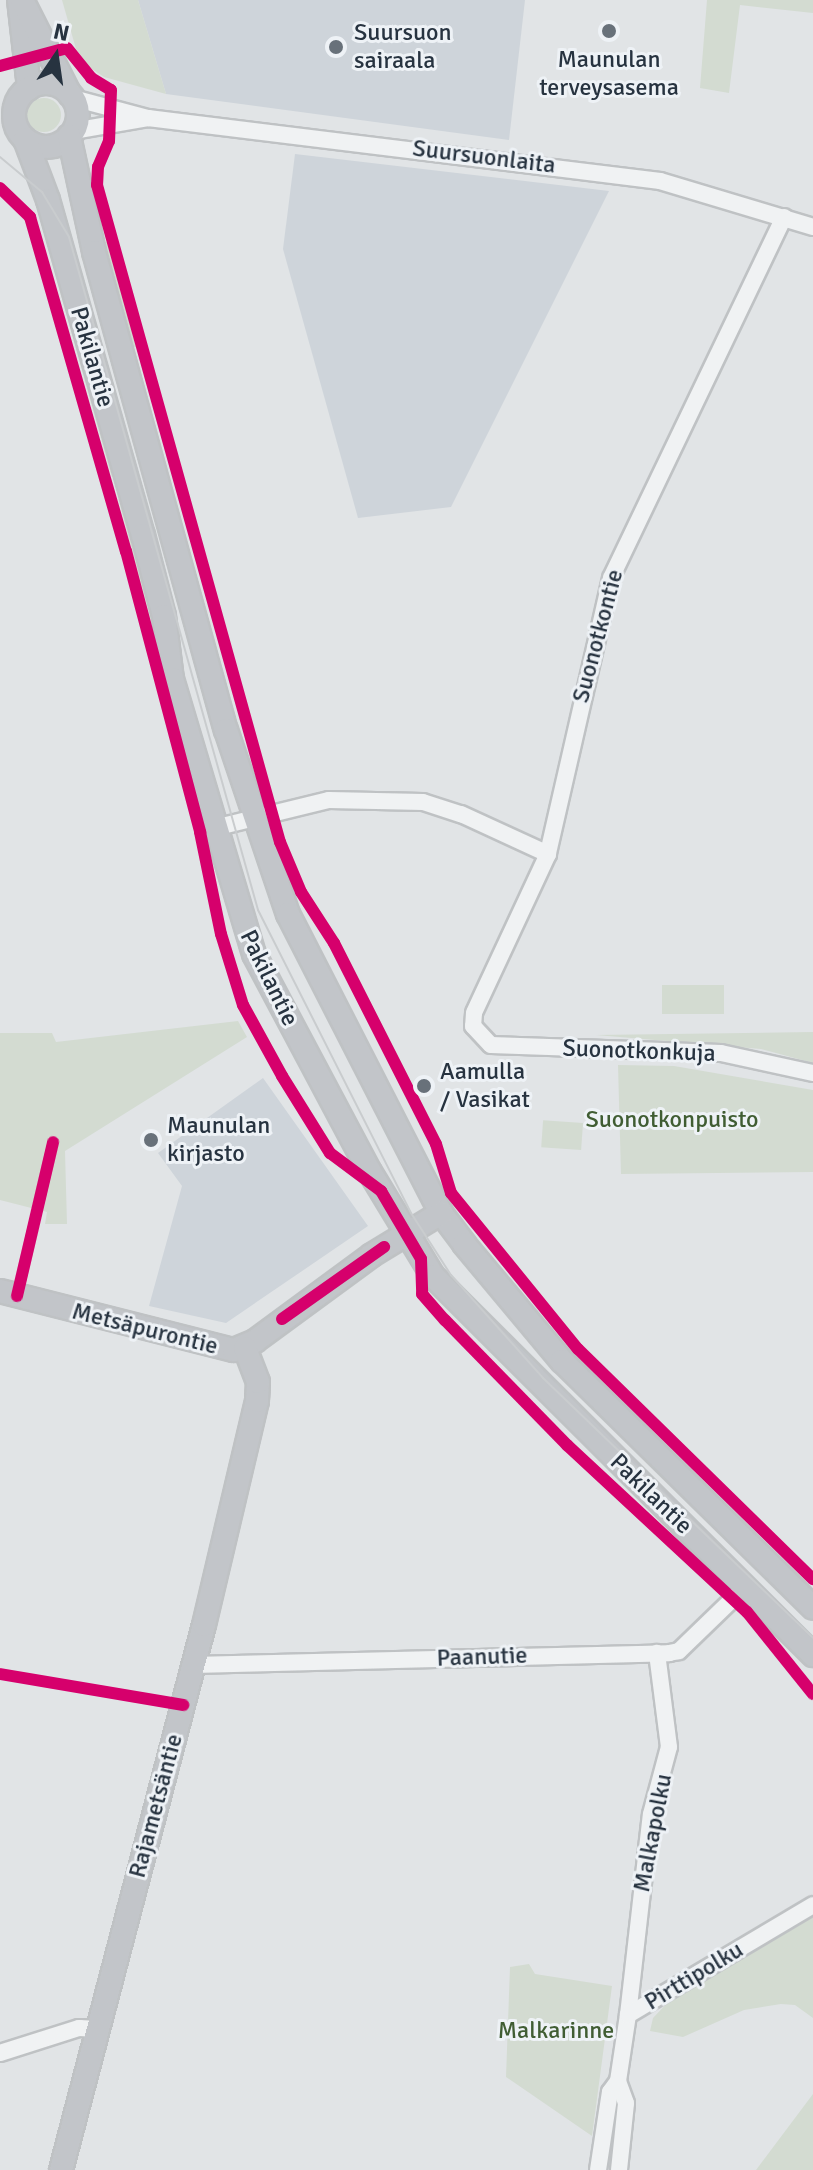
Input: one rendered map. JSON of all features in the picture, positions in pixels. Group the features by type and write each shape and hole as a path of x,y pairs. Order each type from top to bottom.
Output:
{"main road":[{"path":"20,0 72,97 78,116 71,134 48,146 14,128 20,0"},
{"path":"17,94 53,84 72,97"},
{"name":"Pakilantie","path":"14,128 48,200 157,586 172,679 254,954 406,1234 433,1276 813,1655"},
{"name":"Pakilantie","path":"71,134 94,252 254,818 288,914 441,1213 562,1361 813,1608"},
{"name":"Metsäpurontie","path":"0,1291 216,1349 245,1348 406,1234 441,1213"},
{"name":"Rajametsäntie","path":"61,2170 193,1665 257,1401 258,1382 245,1348"}],"street":[{"name":"Suursuonlaita","path":"72,97 148,118 611,172 709,193 813,227"},
{"name":"Suursuonlaita","path":"71,134 148,118"},
{"name":"Suonotkontie","path":"473,1026 474,1013 548,854 611,578 784,217"},
{"path":"214,828 329,800 423,802 548,854"},
{"name":"Suonotkonkuja","path":"473,1026 491,1045 721,1053 813,1073"},
{"name":"Paanutie","path":"193,1665 679,1651 745,1587"},
{"name":"Malkapolku","path":"628,2015 651,1814 669,1747 657,1653"},
{"name":"Pirttipolku","path":"619,2170 626,2118 618,2081 628,2015 813,1905"},
{"path":"0,2053 79,2028 98,2029"},
{"path":"598,2170 610,2092 618,2081"}],"shaded area":[{"name":"Suursuon sairaala","path":"138,0 525,0 509,140 166,94"},
{"path":"295,154 609,191 451,507 358,518 283,249"},
{"path":"263,1078 368,1226 226,1323 149,1306 182,1186 158,1153"}],"green space":[{"path":"62,0 138,0 166,94 104,77 89,67 76,49"},
{"path":"707,0 813,0 813,13 740,5 729,93 700,88"},
{"path":"44,98 56,103 61,115 56,127 44,132 32,127 27,115 32,103"},
{"path":"101,242 109,242 136,347 131,348"},
{"path":"57,254 119,476 112,477 110,471 50,256"},
{"path":"125,497 159,625 153,627 118,499"},
{"path":"662,985 724,985 724,1014 662,1014"},
{"path":"238,1021 247,1037 65,1151 67,1224 45,1224 47,1212 0,1200 0,1033 52,1033 56,1042"},
{"name":"Suonotkonpuisto","path":"813,1032 813,1063 761,1049 596,1035"},
{"name":"Suonotkonpuisto","path":"618,1065 674,1066 813,1090 813,1172 621,1174"},
{"path":"543,1120 583,1123 581,1150 541,1147"},
{"path":"813,1917 813,2018 795,2005 781,2004 744,2010 683,2037 650,2031 653,2018 673,1997"},
{"name":"Malkarinne","path":"529,1964 535,1974 612,1986 592,2136 506,2077 510,1967"},
{"path":"813,2094 813,2170 756,2170"}],"tram line":[{"path":"0,157 42,192 69,237 258,910 411,1213 451,1275 543,1378 813,1638"}],"cycle path":[{"path":"0,66 67,48 91,78 111,90 109,141 98,167 97,185 280,842 301,892 334,943 436,1144 451,1193 578,1349 813,1579"},
{"path":"0,188 30,217 126,551 200,832 221,934 243,1005 330,1153 381,1191 421,1259 422,1294 567,1445 747,1612 813,1694"},
{"path":"17,1296 53,1142"},
{"path":"282,1319 384,1247"},
{"path":"0,1674 183,1705"}],"place":[{"name":"Maunulan terveysasema","path":"609,31"},
{"name":"Suursuon sairaala","path":"336,47"},
{"name":"Aamulla / Vasikat","path":"424,1086"},
{"name":"Maunulan kirjasto","path":"151,1140"}]}
